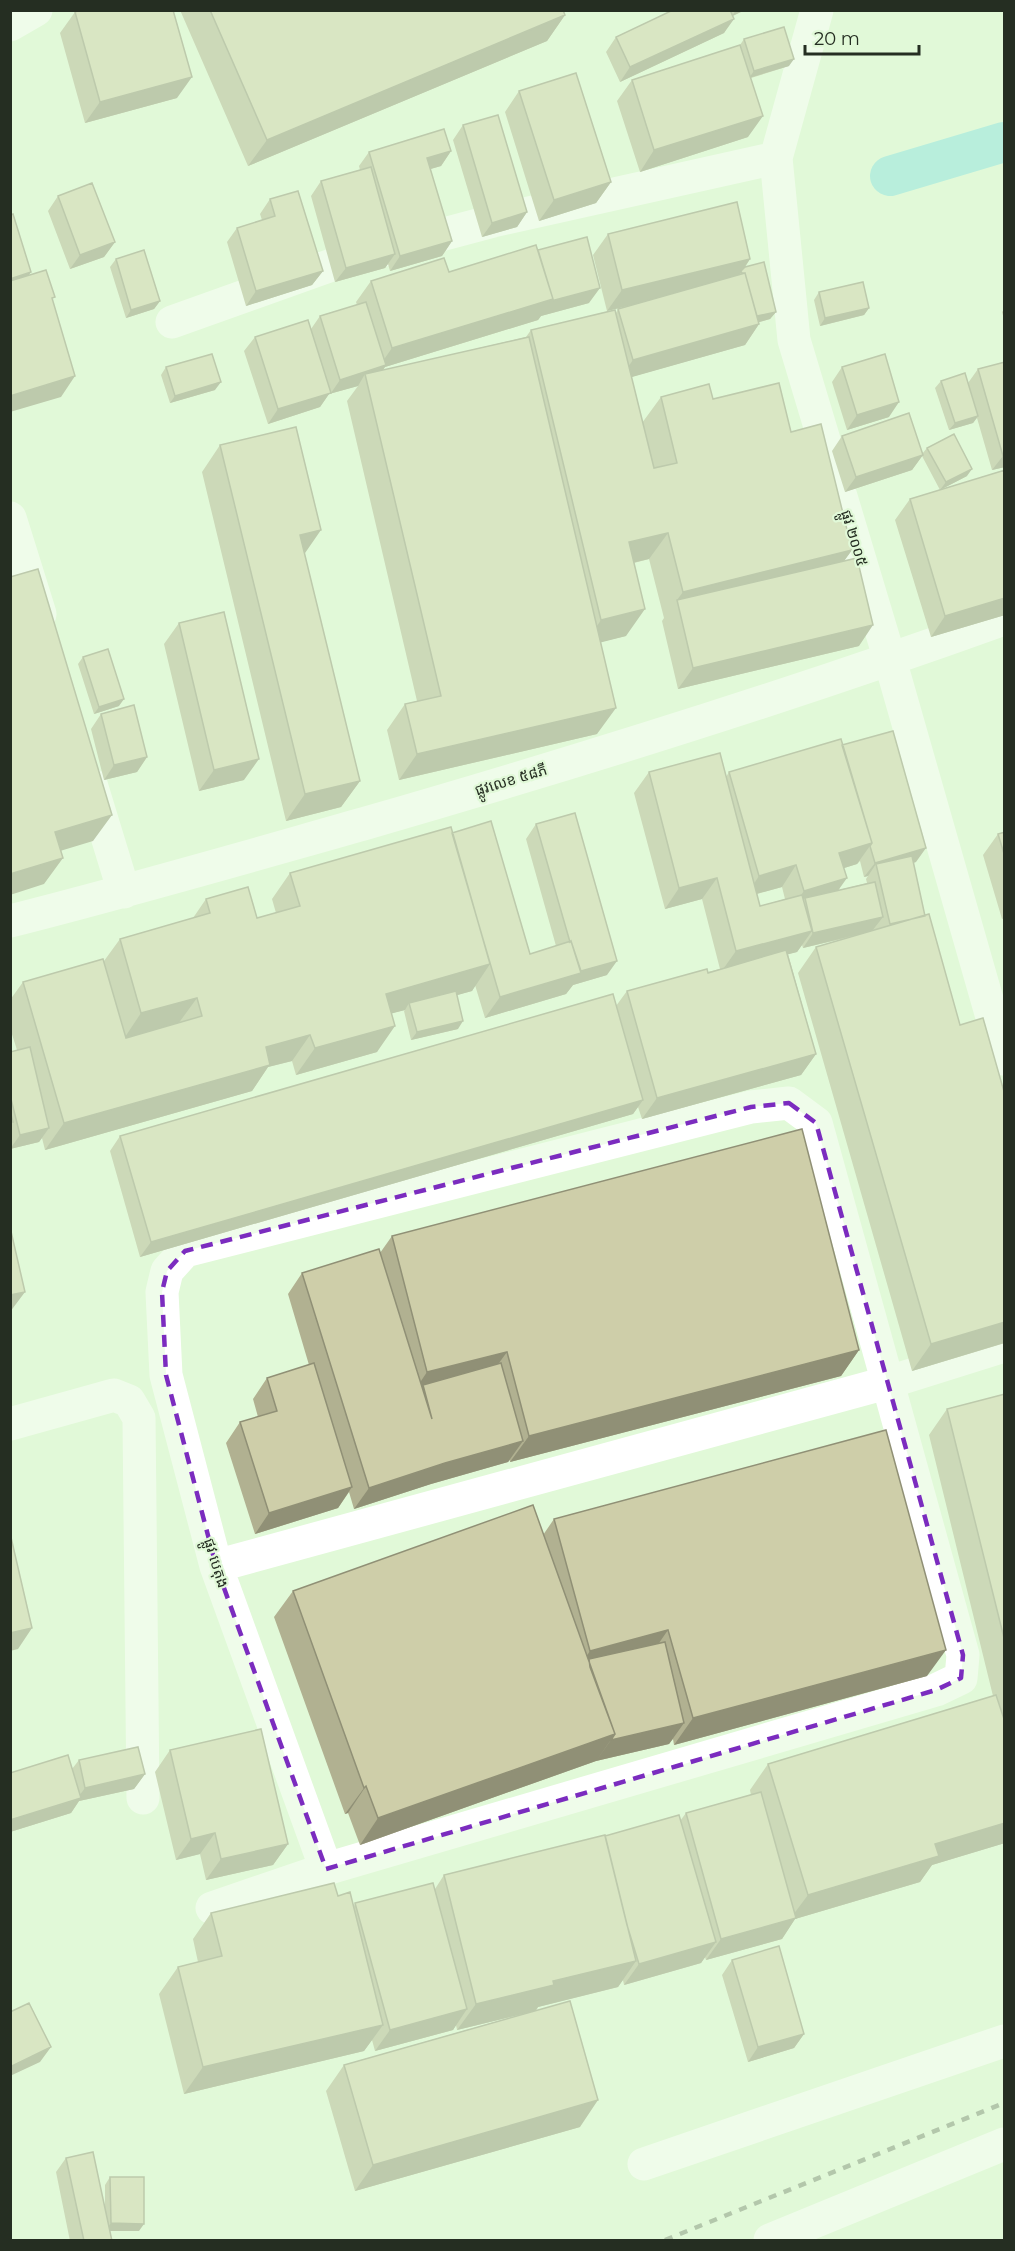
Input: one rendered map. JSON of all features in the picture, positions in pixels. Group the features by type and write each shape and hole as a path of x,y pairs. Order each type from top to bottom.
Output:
{"street":[{"path":"10,26 36,10"},
{"name":"ផ្លូវ ២០០៥","path":"817,10 777,158 794,340 891,660 1005,1059"},
{"path":"172,322 343,261 481,224 777,158"},
{"path":"10,518 48,643"},
{"name":"ផ្លូវលេខ ៥៨ភី","path":"10,921 124,892 519,779 891,660 1005,619"},
{"path":"83,756 124,892"},
{"name":"ផ្លូវ បេតុង","path":"326,1869 216,1566 166,1375 162,1292 167,1271 185,1251 751,1107 789,1103 816,1123 886,1383"},
{"path":"216,1566 886,1383 1005,1346"},
{"path":"212,1908 326,1869 936,1690 961,1678 963,1655 886,1383"},
{"path":"10,1424 114,1395 129,1401 139,1418 143,1798"},
{"path":"644,2164 1005,2041"},
{"path":"770,2241 1005,2144"}],"highlighted area":[{"path":"789,1103 816,1123 963,1655 961,1678 936,1690 326,1869 216,1566 166,1375 162,1292 167,1271 185,1251 751,1107"}],"building":[{"path":"80,10 173,10 192,77 100,102 75,12"},
{"path":"210,10 563,10 565,15 267,140"},
{"path":"673,10 730,10 734,19 630,67 616,37"},
{"path":"784,27 794,59 754,71 744,39"},
{"path":"740,45 763,116 654,150 632,80"},
{"path":"576,73 611,182 554,200 519,91"},
{"path":"498,115 527,212 492,223 463,125"},
{"path":"444,129 451,151 427,158 452,241 400,256 369,152"},
{"path":"371,167 395,254 346,268 321,181"},
{"path":"92,183 115,242 80,255 58,196"},
{"path":"298,191 323,271 256,291 237,228 275,216 270,199"},
{"path":"737,202 750,259 622,290 608,234"},
{"path":"13,214 31,272 10,279 10,215"},
{"path":"587,237 600,288 551,301 553,299 538,250"},
{"path":"536,245 553,299 392,348 371,281 444,258 449,272"},
{"path":"144,250 160,301 131,310 116,259"},
{"path":"764,262 776,312 757,316 745,273 741,271 745,267"},
{"path":"46,270 75,376 10,396 10,281"},
{"path":"745,273 759,324 633,360 618,309"},
{"path":"863,282 869,308 825,318 819,292"},
{"path":"366,302 386,365 340,380 320,316"},
{"path":"615,310 654,468 677,463 661,397 709,384 713,399 779,383 791,432 821,424 852,550 683,592 668,533 629,542 645,609 601,620 531,330"},
{"path":"308,320 331,393 278,409 255,337"},
{"path":"529,337 616,708 417,754 405,704 441,696 365,374"},
{"path":"212,354 221,382 175,396 166,367"},
{"path":"885,354 899,402 857,415 842,367"},
{"path":"1005,362 1005,455 1003,456 978,369"},
{"path":"965,373 978,416 955,423 941,381"},
{"path":"909,413 923,455 856,477 842,436"},
{"path":"296,427 321,530 300,535 360,781 305,794 220,445"},
{"path":"954,434 972,469 946,482 927,448"},
{"path":"1005,470 1005,598 945,616 910,499"},
{"path":"857,558 873,625 693,668 677,600"},
{"path":"38,569 112,815 55,832 63,858 10,874 10,577"},
{"path":"224,612 259,759 214,770 179,623"},
{"path":"108,649 124,699 99,707 83,657"},
{"path":"134,705 147,757 114,765 101,714"},
{"path":"893,731 926,848 875,863 870,846 872,843 842,745"},
{"path":"841,739 872,843 839,853 847,878 804,891 796,865 759,876 729,772"},
{"path":"720,753 760,906 802,895 812,931 736,951 717,878 679,888 649,772"},
{"path":"575,813 617,961 581,971 570,942 536,824"},
{"path":"491,821 530,954 571,941 581,973 500,997 452,833"},
{"path":"451,827 490,964 386,994 395,1026 315,1048 310,1035 266,1047 270,1065 64,1123 23,982 103,959 126,1038 202,1016 197,998 141,1013 120,939 210,913 206,899 248,887 257,918 300,906 290,873"},
{"path":"1005,832 1005,857 998,834"},
{"path":"912,856 925,916 890,924 876,864"},
{"path":"875,882 883,917 813,933 805,898"},
{"path":"929,914 960,1025 983,1018 1005,1095 1005,1322 931,1344 816,947"},
{"path":"786,950 816,1054 657,1098 627,991 707,969 708,973"},
{"path":"456,991 463,1021 417,1032 409,1003"},
{"path":"613,994 643,1100 151,1242 120,1136"},
{"path":"30,1047 49,1128 20,1135 10,1095 10,1052"},
{"path":"802,1129 859,1350 529,1436 507,1352 427,1372 392,1236"},
{"path":"10,1227 25,1292 10,1295"},
{"path":"379,1249 432,1419 423,1385 501,1363 523,1441 369,1488 302,1273"},
{"path":"314,1363 352,1487 269,1513 240,1422 277,1411 267,1378"},
{"path":"1005,1394 1005,1642 947,1409"},
{"path":"886,1430 946,1650 693,1718 668,1630 590,1651 554,1519"},
{"path":"533,1505 615,1734 378,1818 366,1786 364,1788 293,1591"},
{"path":"10,1533 32,1628 10,1633"},
{"path":"665,1642 684,1723 611,1740 615,1734 589,1659"},
{"path":"996,1695 1005,1722 1005,1823 935,1844 939,1856 808,1895 768,1764"},
{"path":"261,1729 288,1844 221,1859 215,1833 191,1839 170,1750"},
{"path":"138,1747 145,1774 85,1788 79,1760"},
{"path":"68,1755 81,1798 10,1820 10,1773"},
{"path":"761,1792 796,1918 721,1939 686,1813"},
{"path":"679,1815 716,1942 639,1964 605,1836"},
{"path":"605,1835 636,1961 553,1981 554,1985 476,2004 444,1875"},
{"path":"334,1883 338,1896 350,1892 383,2025 203,2067 178,1967 222,1956 211,1913"},
{"path":"433,1883 467,2009 390,2030 355,1903"},
{"path":"779,1946 804,2034 758,2047 732,1960"},
{"path":"570,2001 598,2100 373,2165 344,2065"},
{"path":"29,2003 51,2047 12,2066 10,2063 10,2012"},
{"path":"93,2152 112,2241 84,2241 66,2158"},
{"path":"110,2177 144,2177 144,2224 111,2223"}],"waterway":[{"path":"890,176 1004,142"}],"railway":[{"path":"665,2240 1004,2103"}]}
